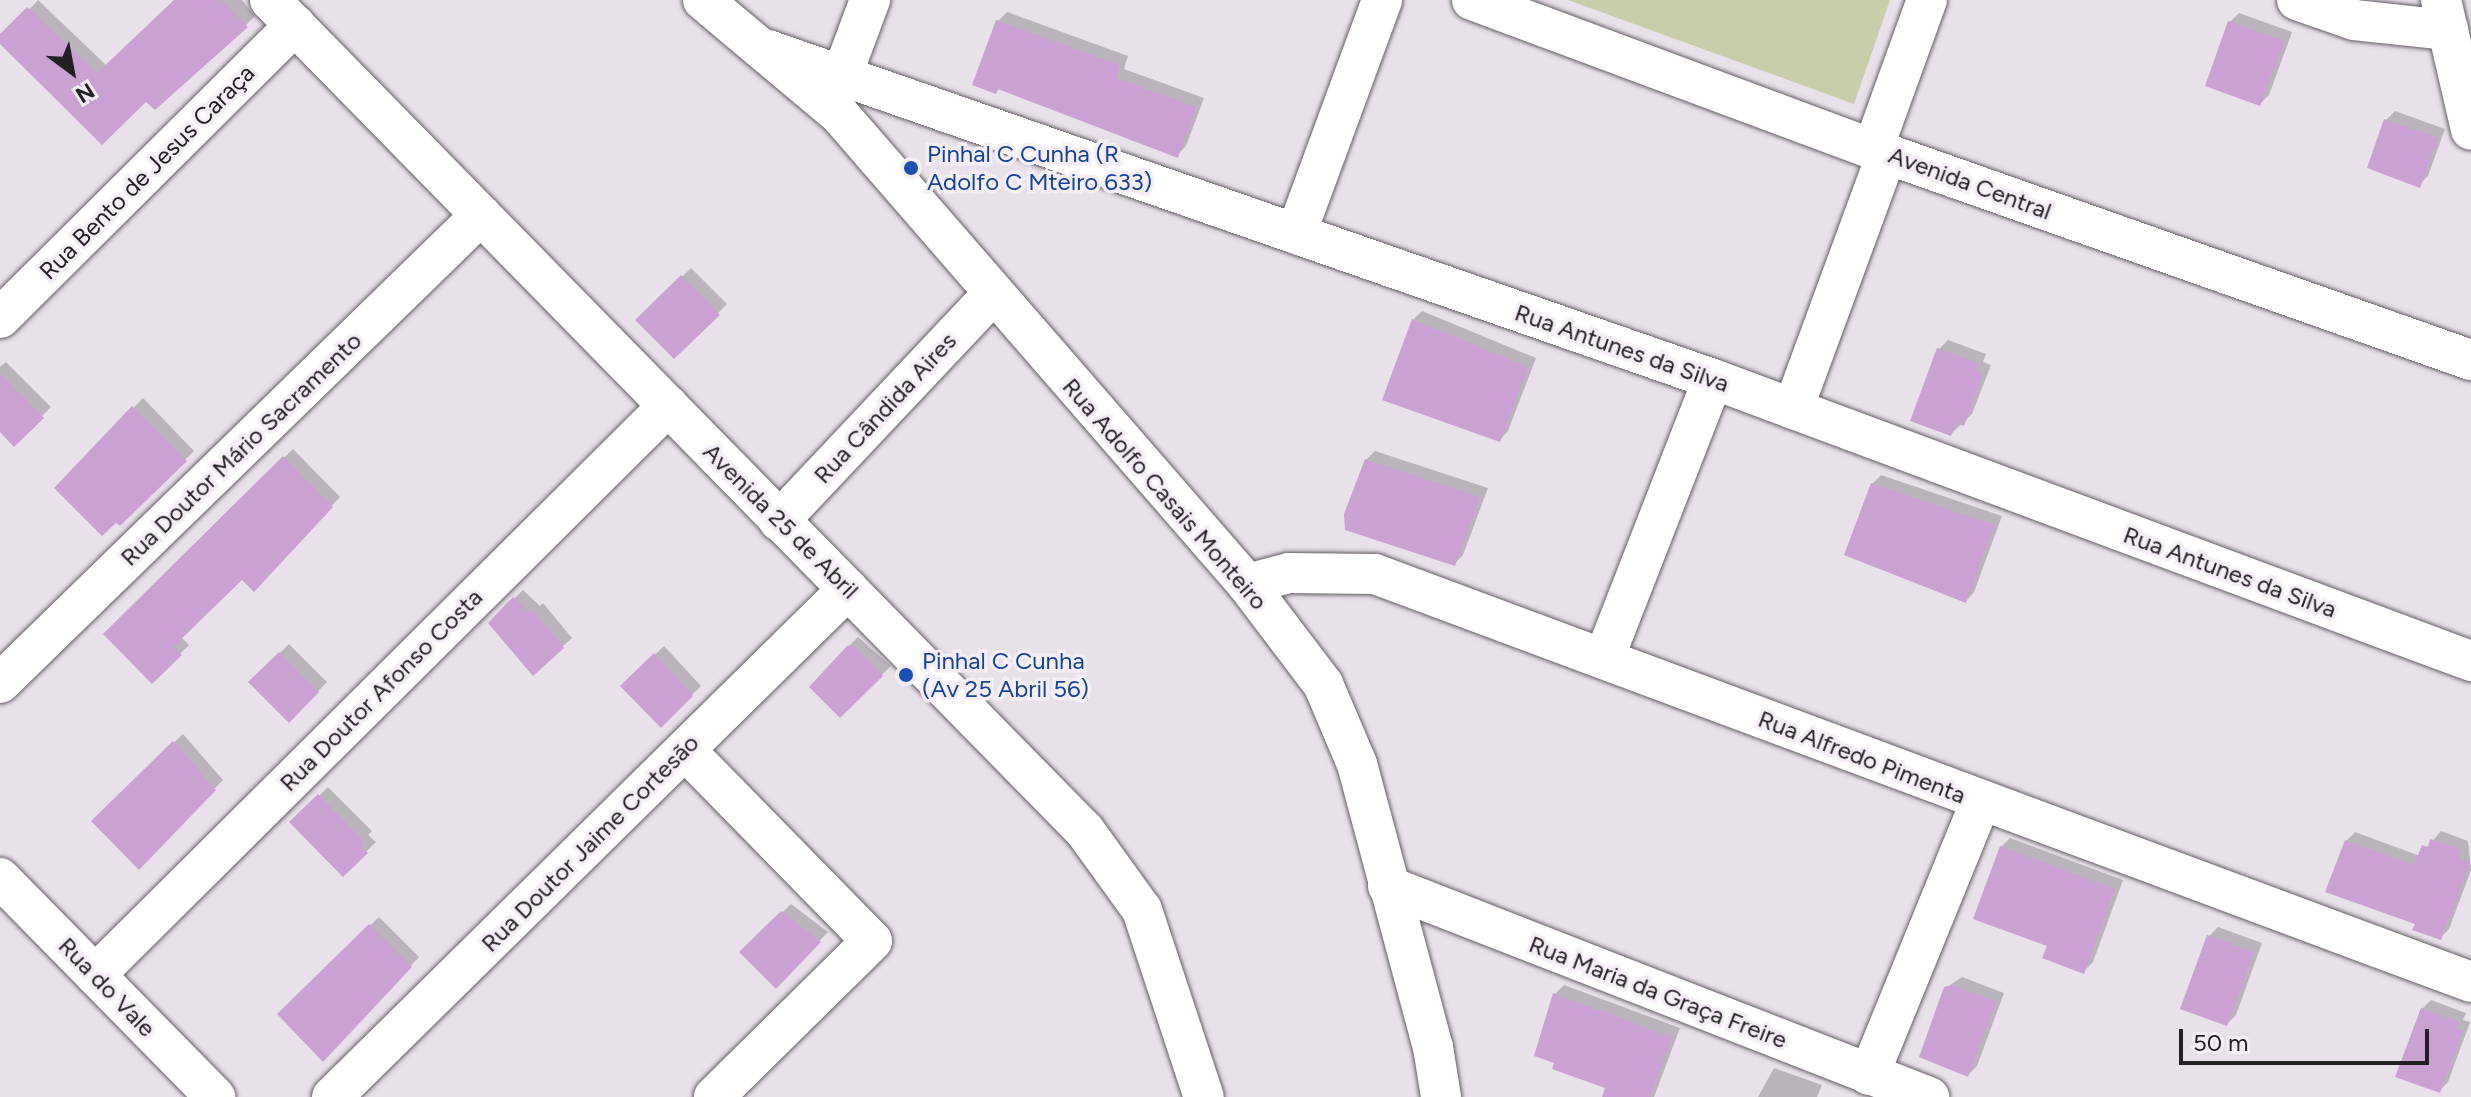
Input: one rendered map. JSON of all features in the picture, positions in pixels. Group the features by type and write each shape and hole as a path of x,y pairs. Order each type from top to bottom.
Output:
{"street":[{"name":"Rua Adolfo Casais Monteiro","path":"703,0 768,50 839,114 991,296 1247,584 1323,684 1357,764 1433,1047 1441,1097"},
{"path":"842,75 870,0"},
{"path":"1296,234 1382,0"},
{"name":"Avenida Central","path":"1472,0 1880,151 2471,360"},
{"path":"1793,409 1927,0"},
{"path":"2297,0 2354,20 2444,15 2471,130"},
{"name":"Avenida 25 de Abril","path":"283,12 1085,831 1142,910 1204,1097"},
{"name":"Rua Bento de Jesus Caraça","path":"0,318 283,12"},
{"name":"Rua Antunes da Silva","path":"768,50 1713,379 2471,661"},
{"name":"Rua Doutor Mário Sacramento","path":"0,683 481,215"},
{"name":"Rua Cândida Aires","path":"779,521 991,296"},
{"path":"1605,656 1713,379"},
{"name":"Rua Doutor Afonso Costa","path":"95,975 668,406"},
{"name":"Rua Alfredo Pimenta","path":"1247,584 1289,573 1375,574 1605,656 1980,803 2471,982"},
{"name":"Rua Doutor Jaime Cortesão","path":"332,1097 848,589"},
{"path":"685,750 872,941 714,1097"},
{"path":"1869,1075 1980,803"},
{"name":"Rua do Vale","path":"0,878 215,1097"},
{"name":"Rua Maria da Graça Freire","path":"1388,886 1929,1097"}],"green space":[{"path":"1568,0 1890,0 1854,104"}],"building":[{"path":"174,0 221,0 248,27 155,110 146,102 102,145 0,44 0,34 27,7 97,73"},
{"path":"996,20 1120,65 1116,78 1196,107 1178,158 998,89 996,94 972,85"},
{"path":"2228,21 2284,41 2260,106 2205,86"},
{"path":"2384,119 2438,138 2420,188 2367,168"},
{"path":"681,275 720,315 674,359 635,320"},
{"path":"1412,319 1528,367 1500,442 1382,400"},
{"path":"1937,348 1978,363 1975,371 1983,374 1964,426 1956,423 1951,436 1910,421"},
{"path":"0,373 44,418 14,447 0,432"},
{"path":"132,406 187,461 120,526 116,523 102,536 54,488"},
{"path":"283,456 333,507 254,592 242,580 173,647 182,655 152,684 103,634"},
{"path":"1365,459 1480,497 1455,566 1345,530 1344,514"},
{"path":"1871,483 1994,525 1966,603 1844,555"},
{"path":"513,597 530,613 533,610 564,648 533,676 488,623"},
{"path":"854,645 883,676 840,718 809,687 847,646"},
{"path":"279,652 319,692 289,723 248,682"},
{"path":"654,653 693,696 661,728 620,686"},
{"path":"173,741 216,790 139,870 91,821"},
{"path":"318,794 364,841 361,845 368,853 343,877 289,822"},
{"path":"2430,839 2461,850 2458,858 2470,862 2441,940 2412,930 2415,924 2325,892 2345,840 2414,865 2422,845 2428,847"},
{"path":"2000,846 2115,889 2084,974 2042,958 2047,946 1973,919"},
{"path":"781,911 821,942 776,989 739,952"},
{"path":"369,924 412,967 323,1062 277,1014"},
{"path":"2207,935 2254,952 2227,1026 2180,1009"},
{"path":"1952,985 1996,1002 1968,1077 1919,1057 1944,987"},
{"path":"1553,993 1672,1037 1650,1097 1602,1097 1605,1088 1552,1069 1554,1063 1534,1056"},
{"path":"2421,1008 2459,1022 2456,1029 2463,1031 2440,1093 2395,1077"}],"place":[{"name":"Pinhal C Cunha (R Adolfo C Mteiro 633)","path":"911,168"},
{"name":"Pinhal C Cunha (Av 25 Abril 56)","path":"906,675"}]}
